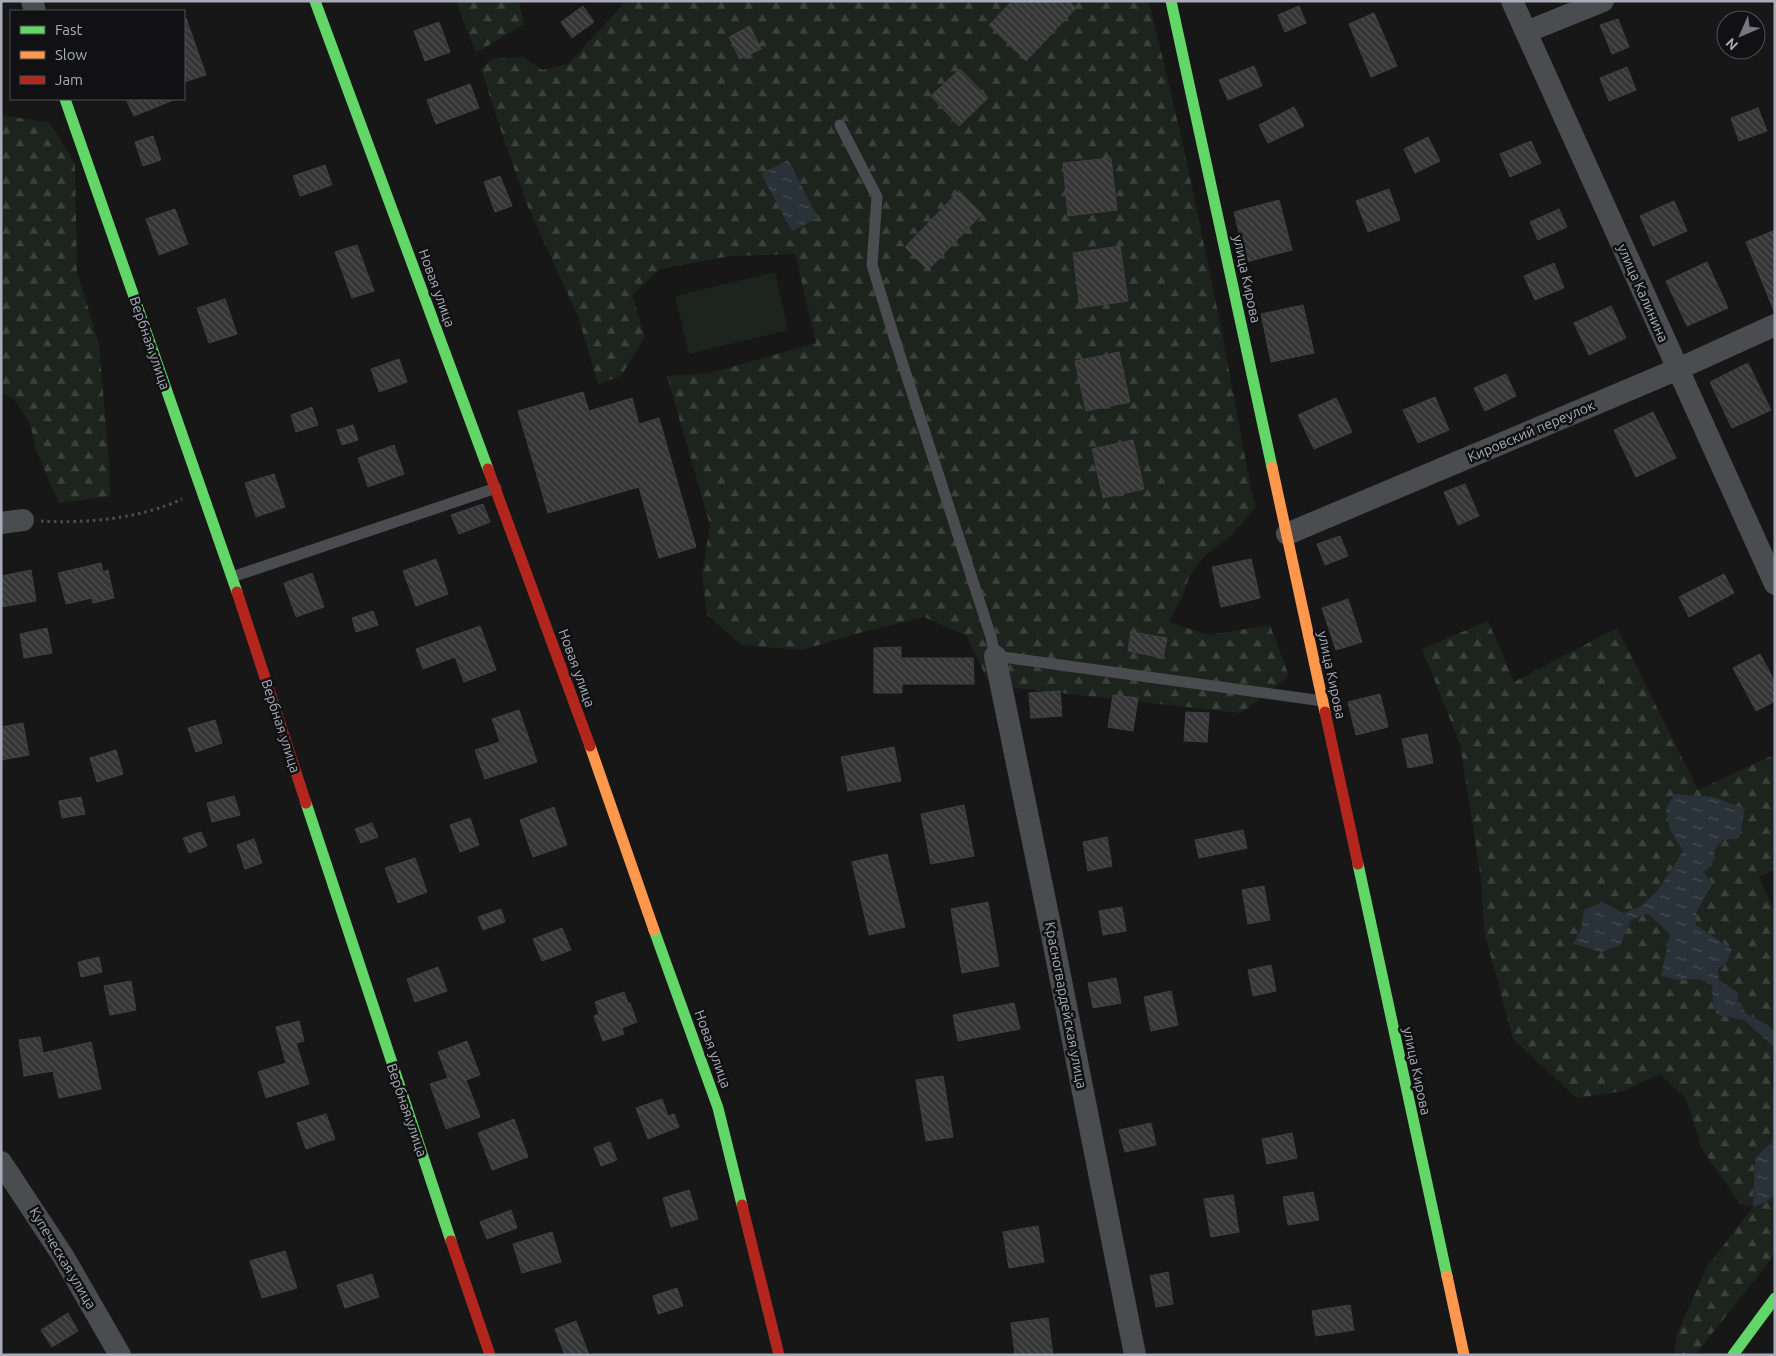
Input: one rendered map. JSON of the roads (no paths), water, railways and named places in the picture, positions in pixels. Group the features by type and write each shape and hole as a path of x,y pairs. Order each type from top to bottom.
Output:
{"street":[{"name":"Новая улица","path":"315,1 602,779 718,1108 779,1355"},
{"name":"улица Кирова","path":"1171,1 1464,1355"},
{"name":"улица Калинина","path":"1512,1 1775,584"},
{"path":"1526,32 1603,1"},
{"name":"Вербная улица","path":"65,100 232,577 385,1045 490,1355"},
{"name":"Кировский переулок","path":"1287,534 1678,369 1775,325"},
{"path":"1,523 23,520"},
{"name":"Красногвардейская улица","path":"995,656 1136,1355"},
{"name":"Купеческая улица","path":"2,1162 63,1256 120,1355"},
{"path":"1733,1355 1775,1298"}],"lane":[{"path":"840,125 877,197 872,265 991,637 995,656 1323,701"},
{"path":"232,577 496,488"}],"water":[{"path":"788,160 818,218 792,231 761,174"},
{"path":"1675,794 1713,797 1745,809 1739,839 1723,840 1715,849 1712,866 1703,872 1713,883 1696,913 1696,925 1732,949 1727,962 1718,969 1719,980 1739,993 1737,1002 1748,1015 1767,1024 1775,1033 1775,1048 1744,1020 1717,1015 1713,1004 1712,985 1699,979 1679,980 1661,976 1670,934 1648,914 1631,920 1620,945 1601,952 1573,944 1581,929 1584,910 1603,902 1623,913 1641,906 1658,890 1683,851 1670,830 1666,808"},
{"path":"1775,1060 1775,1195 1764,1203 1753,1207 1755,1158 1772,1142"}]}
